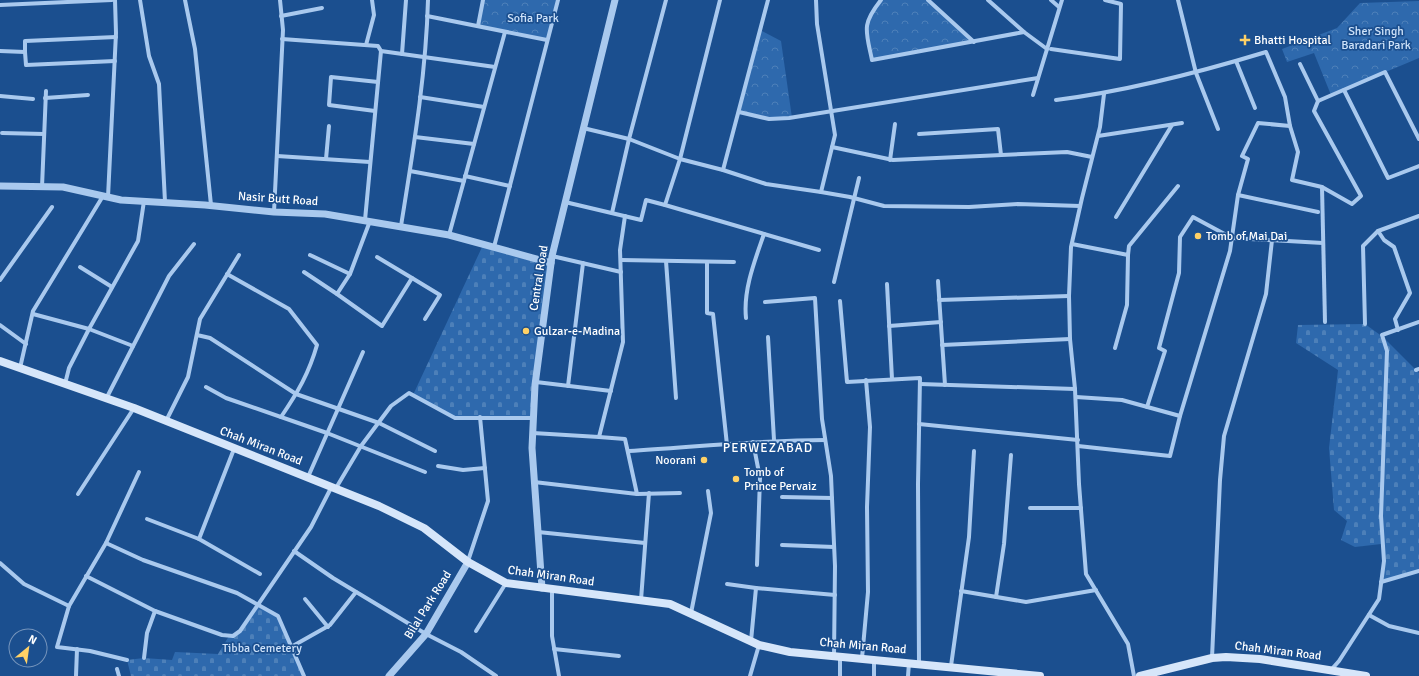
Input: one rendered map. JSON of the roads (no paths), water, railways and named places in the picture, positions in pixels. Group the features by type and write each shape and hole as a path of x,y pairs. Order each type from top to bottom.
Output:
{"main road":[{"name":"Chah Miran Road","path":"0,361 134,408 379,506 424,528 468,562 506,583 670,604 759,645 790,652 951,666 1040,676"},
{"name":"Chah Miran Road","path":"1140,676 1212,658 1226,657 1260,658 1329,673 1366,676"}],"street":[{"path":"0,5 113,0 116,37 105,196 33,314 20,368"},
{"path":"140,0 149,56 159,84 165,202"},
{"path":"185,0 195,49 211,205"},
{"path":"274,212 282,39 280,0"},
{"path":"366,45 374,14 372,0"},
{"path":"402,54 406,0"},
{"path":"401,226 415,137 425,57 428,0"},
{"path":"478,26 483,0"},
{"path":"494,247 558,0"},
{"name":"Central Road","path":"542,588 532,448 536,382 551,259 615,0"},
{"path":"612,213 629,139 666,0"},
{"path":"665,205 680,159 720,0"},
{"path":"723,170 768,0"},
{"path":"816,0 817,24 835,135 821,192"},
{"path":"881,0 870,14 866,27 872,60 1024,32"},
{"path":"928,0 974,42"},
{"path":"988,0 1024,32 1049,49 1120,58 1122,2 1105,0"},
{"path":"1051,0 1060,7"},
{"path":"1033,95 1049,49 1062,0"},
{"path":"1178,0 1196,73 1218,129"},
{"path":"281,16 322,8"},
{"path":"427,16 547,40"},
{"path":"449,235 505,32"},
{"path":"115,61 26,65 25,52 26,41 116,37"},
{"path":"282,39 378,46 381,51 370,162 367,220 350,274 337,294"},
{"path":"0,51 25,52"},
{"path":"381,51 495,67"},
{"path":"1056,100 1104,94 1196,73 1266,52 1285,97 1290,126 1298,152 1292,180 1322,187 1352,204 1361,196 1314,110 1318,101 1385,72 1419,139"},
{"path":"1236,61 1255,108"},
{"path":"1300,64 1318,101"},
{"path":"376,111 329,105 331,77 378,82"},
{"path":"739,112 769,119 832,112 1038,78"},
{"path":"1344,90 1388,178 1419,166"},
{"path":"42,188 46,91"},
{"path":"1104,94 1098,136 1072,244 1068,296 1070,339 1076,397 1081,508 1086,574 1128,644 1134,676"},
{"path":"45,98 88,95"},
{"path":"0,96 33,99"},
{"path":"420,97 484,107"},
{"path":"1098,136 1182,123"},
{"path":"1078,446 1170,456 1180,416 1230,251 1238,195 1248,160 1242,156 1258,123 1290,126"},
{"path":"890,160 895,124"},
{"path":"1116,217 1172,125"},
{"path":"326,159 329,126"},
{"path":"583,128 629,139 680,159 723,170 766,184 854,198 884,206 962,207 1018,204 1080,206"},
{"path":"918,134 998,129 1001,155"},
{"path":"2,133 44,134"},
{"path":"415,137 474,144"},
{"path":"832,148 890,160 1067,152 1092,157"},
{"path":"277,156 370,162"},
{"path":"410,171 510,186"},
{"path":"834,282 859,178"},
{"name":"Nasir Butt Road","path":"0,186 42,188 63,187 105,196 144,201 211,205 274,212 325,214 449,235 494,247 551,259"},
{"path":"1115,348 1127,305 1129,246 1178,186"},
{"path":"1322,187 1325,322"},
{"path":"1238,195 1318,212"},
{"path":"565,202 641,220 646,200 819,250"},
{"path":"65,384 69,368 138,241 144,201"},
{"path":"0,280 52,207"},
{"path":"599,437 623,342 621,260 625,216"},
{"path":"1364,324 1363,246 1378,231 1419,216"},
{"path":"1147,407 1165,351 1159,348 1180,273 1180,237 1193,217 1232,238 1323,243"},
{"path":"1378,231 1384,240 1394,247 1410,293 1396,319 1398,330"},
{"path":"746,318 745,310 751,272 764,234"},
{"path":"1212,658 1220,480 1224,436 1266,294 1272,240"},
{"path":"106,399 169,276 194,244"},
{"path":"1072,244 1128,255"},
{"path":"166,421 188,377 200,319 239,255"},
{"path":"310,255 350,274"},
{"path":"377,257 440,295 425,319"},
{"path":"551,259 583,263 621,272"},
{"path":"621,260 734,262"},
{"path":"666,261 676,398"},
{"path":"707,262 707,313 713,314 727,445"},
{"path":"568,386 583,263"},
{"path":"80,267 112,287"},
{"path":"304,272 382,326 412,278"},
{"path":"227,274 290,309 317,345 309,370 281,417"},
{"path":"938,281 945,385"},
{"path":"887,284 892,379"},
{"path":"939,300 1068,296"},
{"path":"765,302 815,298 822,419 831,476 837,656 840,676"},
{"path":"840,300 847,382 920,378 919,663"},
{"path":"33,314 89,329 133,346"},
{"path":"889,326 941,322"},
{"path":"1329,673 1339,661 1379,599 1384,561 1381,516 1387,351 1382,335 1419,322"},
{"path":"0,325 26,344"},
{"path":"197,335 210,338 296,394 379,424 435,451"},
{"path":"768,337 774,440"},
{"path":"942,345 1070,339"},
{"path":"308,477 363,352"},
{"path":"862,658 868,592 867,507 870,427 866,380"},
{"path":"536,382 611,391"},
{"path":"920,384 1075,389"},
{"path":"206,387 226,398 327,433 424,472"},
{"path":"86,576 155,611 222,635 233,636 240,631 310,527 361,446 391,406 409,393 455,418 533,418"},
{"path":"1076,397 1122,400 1180,416"},
{"path":"78,494 134,408"},
{"path":"468,562 488,501 480,417"},
{"path":"919,424 1078,440"},
{"path":"533,433 625,439 629,451 637,494"},
{"path":"629,451 727,445 774,440 825,440"},
{"path":"753,442 760,478 757,565"},
{"path":"199,539 234,449"},
{"path":"951,666 969,537 974,451"},
{"path":"996,597 1004,544 1011,455"},
{"path":"438,466 463,470 485,468"},
{"path":"127,660 77,649 57,647 69,606 106,543 139,472"},
{"path":"534,482 637,494 680,493"},
{"path":"691,613 711,513 708,491"},
{"path":"641,600 649,494"},
{"path":"782,497 832,498"},
{"path":"1030,508 1081,508"},
{"path":"147,519 199,539 260,574"},
{"path":"538,532 645,543"},
{"path":"106,543 143,560 237,593 278,616 304,676"},
{"path":"782,545 834,547"},
{"path":"294,551 356,592 426,634 461,652 493,675"},
{"name":"Bilal Park Road","path":"389,676 426,634 468,562"},
{"path":"0,563 24,584 69,606"},
{"path":"1381,582 1419,571"},
{"path":"476,631 506,583"},
{"path":"727,584 835,595"},
{"path":"751,641 756,588"},
{"path":"552,590 552,636 559,676"},
{"path":"961,592 1026,602 1096,590"},
{"path":"291,647 328,627 356,592"},
{"path":"305,599 328,627"},
{"path":"144,658 147,633 155,611"},
{"path":"1369,615 1389,626 1419,633"},
{"path":"750,676 759,645"},
{"path":"554,648 619,656"},
{"path":"76,676 77,649"},
{"path":"874,659 874,676"},
{"path":"908,676 909,662"},
{"path":"116,669 119,676"}],"place":[{"name":"Bhatti Hospital","path":"1245,40"},
{"name":"Tomb of Mai Dai","path":"1198,236"},
{"name":"Gulzar-e-Madina","path":"526,331"},
{"name":"Noorani","path":"704,460"},
{"name":"Tomb of Prince Pervaiz","path":"736,479"}],"district":[{"name":"PERWEZABAD","path":"768,448"}],"park label":[{"name":"Sofia Park","path":"533,18"},
{"name":"Sher Singh Baradari Park","path":"1376,38"},
{"name":"Tibba Cemetery","path":"262,648"}]}
